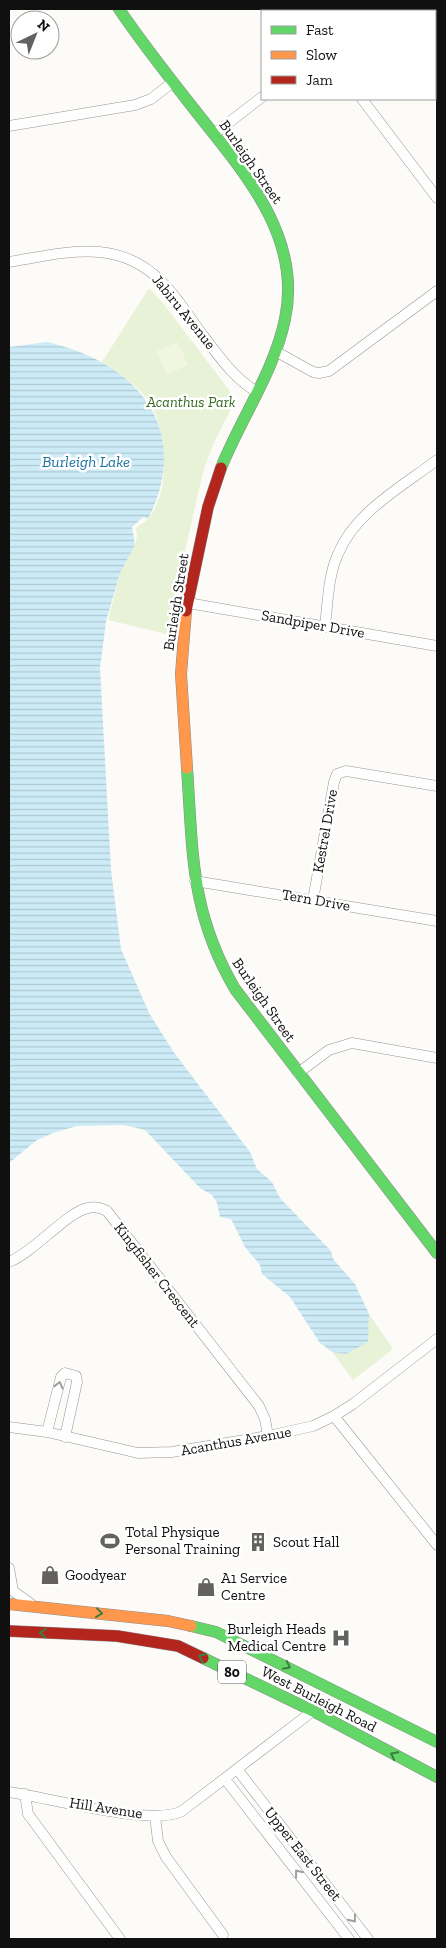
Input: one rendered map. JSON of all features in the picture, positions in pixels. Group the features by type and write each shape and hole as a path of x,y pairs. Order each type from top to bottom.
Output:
{"street":[{"name":"Burleigh Street","path":"119,9 259,194 280,236 285,255 289,297 284,332 278,352 230,444 218,474 209,505 188,603 181,657 196,897 206,931 223,971 298,1073 437,1253"},
{"path":"9,126 136,106 151,99 173,82"},
{"path":"214,134 261,98"},
{"path":"363,100 437,198"},
{"name":"Jabiru Avenue","path":"9,262 84,250 117,254 134,261 164,284 236,377 257,392"},
{"path":"278,352 314,372 329,371 437,291"},
{"path":"325,626 331,578 337,555 346,538 367,514 437,460"},
{"name":"Sandpiper Drive","path":"188,603 437,646"},
{"name":"Kestrel Drive","path":"313,900 337,774 346,770 437,786"},
{"name":"Tern Drive","path":"195,881 437,921"},
{"path":"298,1073 329,1050 352,1043 437,1058"},
{"name":"Kingfisher Crescent","path":"9,1262 28,1251 80,1211 92,1207 107,1211 259,1406 265,1419 268,1436"},
{"name":"Acanthus Avenue","path":"9,1427 47,1432 138,1453 172,1452 268,1436 313,1426 334,1416 353,1404 437,1339"},
{"path":"47,1432 61,1377 65,1373 70,1373 76,1376 77,1382 65,1437"},
{"path":"334,1416 437,1544"},
{"path":"9,1568 13,1591 33,1605"},
{"name":"West Burleigh Road","path":"9,1604 33,1605 168,1621 216,1632 437,1742"},
{"name":"West Burleigh Road","path":"9,1631 118,1636 178,1646 313,1711 436,1777"},
{"path":"375,1710 403,1734 437,1751"},
{"path":"155,1816 178,1814 313,1711"},
{"name":"Upper East Street","path":"237,1769 368,1939"},
{"name":"Upper East Street","path":"225,1779 349,1939"},
{"name":"Hill Avenue","path":"9,1792 155,1816 158,1840 166,1857 223,1935"},
{"path":"25,1794 28,1814 120,1939"}],"green space":[{"name":"Acanthus Park","path":"149,288 163,303 229,390 233,405 213,445 203,472 166,634 108,620 120,573 135,545 136,528 148,519 156,507 164,475 162,439 152,407 144,395 124,377 102,362"},
{"path":"178,342 188,365 167,374 156,351"},
{"path":"369,1314 393,1349 353,1380 332,1352 346,1354 368,1326"}],"water":[{"name":"Burleigh Lake","path":"47,342 79,352 107,365 130,383 148,404 160,428 164,456 161,486 148,519 143,517 132,527 135,545 120,573 106,621 100,668 111,870 121,949 149,1013 175,1054 250,1152 257,1169 272,1182 280,1198 331,1251 333,1259 355,1284 369,1314 368,1342 346,1354 332,1352 320,1343 290,1297 262,1274 260,1265 245,1247 231,1219 220,1217 217,1203 212,1195 200,1188 145,1130 124,1125 77,1126 37,1140 9,1163 9,347"}],"traffic: fast":[{"path":"119,9 248,180 264,205 277,231 285,259 288,288 285,319 280,339 265,376 221,468"},
{"path":"187,768 196,881 209,934 220,961 235,989 437,1253"},
{"path":"191,1626 216,1632 437,1742"},
{"path":"203,1658 313,1711 437,1777"}],"traffic: slow":[{"path":"186,611 181,674 187,768"},
{"path":"9,1604 168,1621 191,1626"}],"traffic: jam":[{"path":"186,611 208,507 221,468"},
{"path":"9,1631 117,1636 178,1646 203,1658"}],"place":[{"name":"Total Physique Personal Training","path":"110,1541"},
{"name":"Scout Hall","path":"258,1542"},
{"name":"Goodyear","path":"50,1575"},
{"name":"A1 Service Centre","path":"206,1587"},
{"name":"Burleigh Heads Medical Centre","path":"341,1638"}]}
